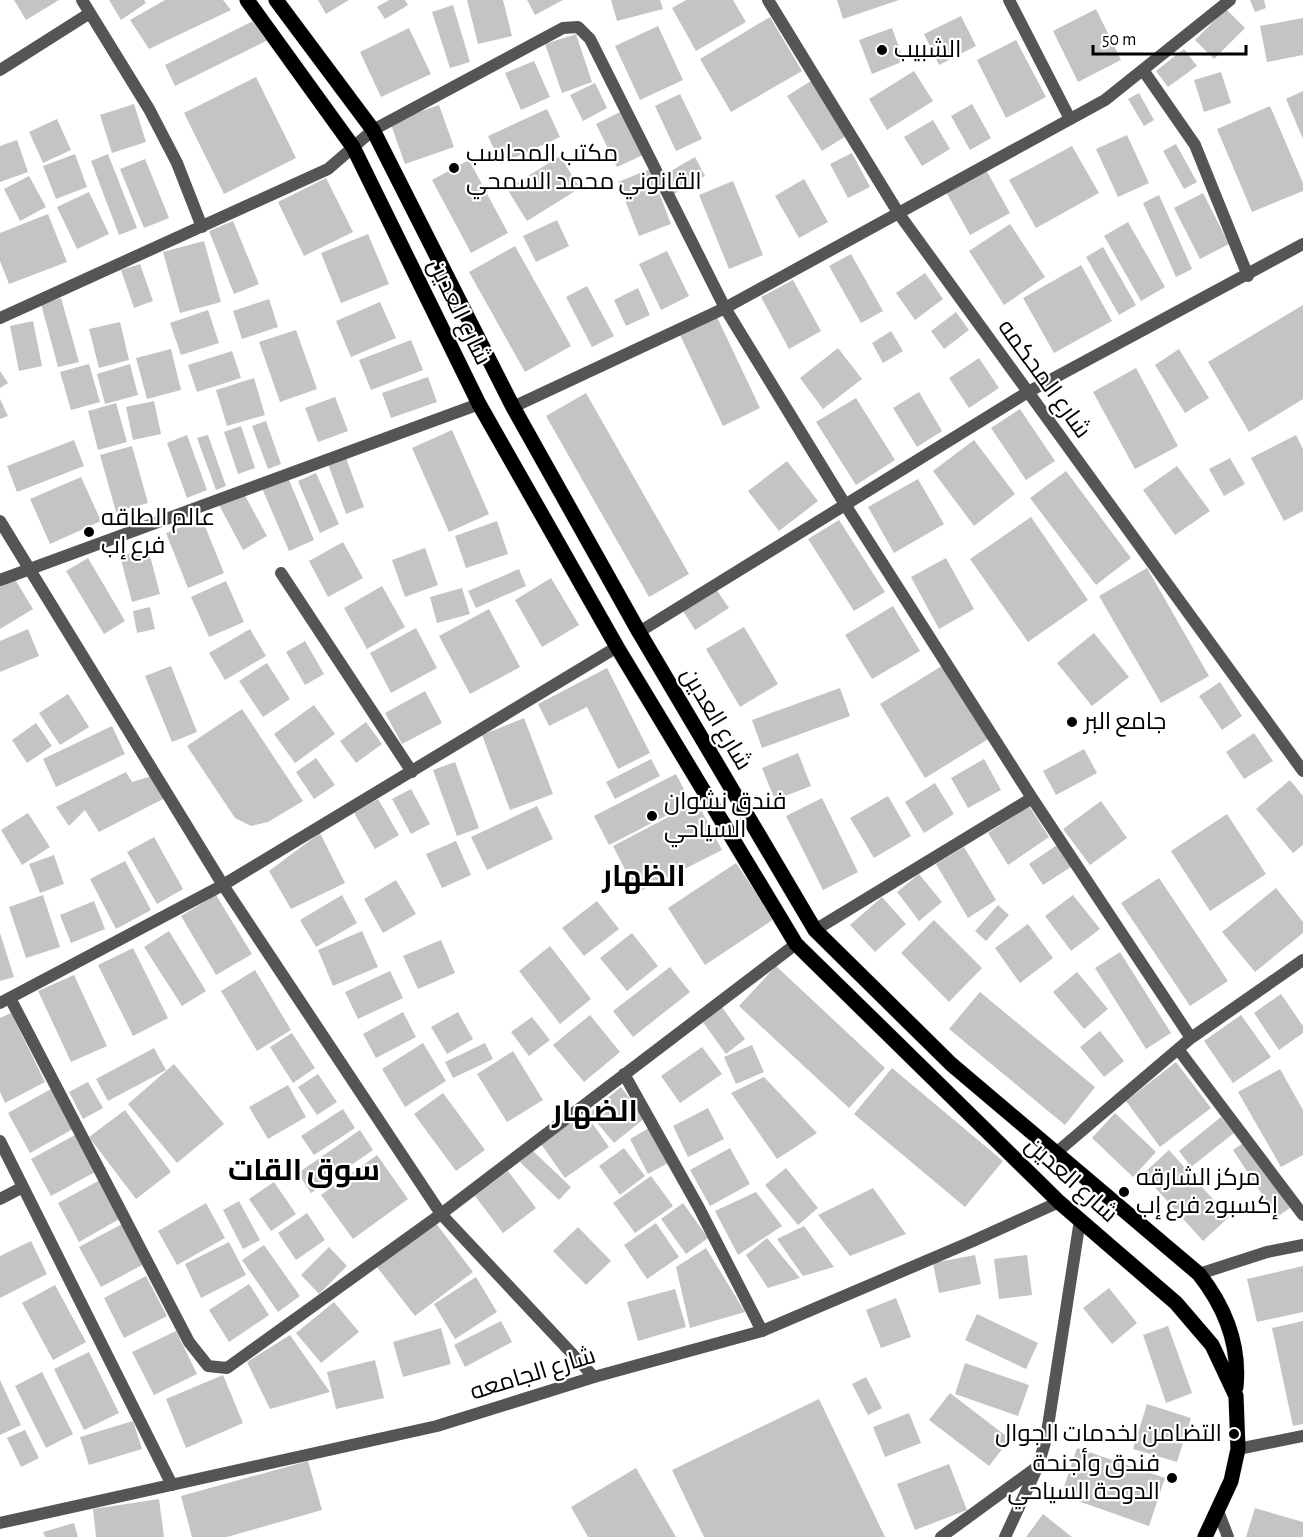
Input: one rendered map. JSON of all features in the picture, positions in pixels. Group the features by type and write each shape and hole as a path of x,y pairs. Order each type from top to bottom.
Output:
{"main road":[{"name":"شارع العدين","path":"246,0 354,147 479,404 617,647 796,944 934,1083 1059,1202 1176,1304 1200,1329 1222,1361 1236,1396"},
{"name":"شارع العدين","path":"276,0 374,130 513,407 639,632 815,930 951,1064 1199,1274 1220,1304 1233,1338 1237,1367 1236,1396"},
{"path":"1205,1537 1231,1481 1238,1449 1236,1396"}],"street":[{"path":"82,0 149,109 177,164 202,227"},
{"name":"شارع المحكمه","path":"768,0 899,214 1303,771"},
{"path":"1009,0 1070,119"},
{"path":"513,407 725,308 1106,100 1230,0"},
{"path":"0,70 90,13"},
{"path":"0,318 328,169 374,130 563,28 578,27 590,39 725,308 846,506 1032,798 1191,1038"},
{"path":"1143,70 1195,145 1248,276"},
{"path":"639,632 1028,392 1248,276 1303,244"},
{"path":"0,580 479,404"},
{"path":"0,521 223,885 441,1214 594,1377"},
{"path":"281,573 412,772"},
{"path":"617,647 223,885 5,1001 189,1342 208,1366 226,1368 441,1214 796,944"},
{"path":"815,930 1032,798"},
{"path":"1057,1152 1191,1038 1303,960"},
{"path":"1178,1049 1303,1215"},
{"path":"624,1074 699,1208 762,1331"},
{"path":"0,1141 172,1485"},
{"path":"0,1199 23,1187"},
{"name":"شارع الجامعه","path":"0,1523 437,1426 594,1377 762,1331 1059,1202"},
{"path":"1005,1537 1038,1466 1046,1439 1080,1220"},
{"path":"1199,1274 1267,1252 1303,1245"},
{"path":"1238,1449 1303,1436"},
{"path":"941,1537 1038,1466"},
{"path":"1218,1511 1228,1537"}],"building":[{"path":"14,0 59,0 26,20"},
{"path":"109,0 144,0 146,3 121,20"},
{"path":"165,0 223,0 231,10 149,49 130,20"},
{"path":"318,0 349,0 326,14"},
{"path":"389,0 405,0 408,5 385,19 377,7"},
{"path":"467,0 503,0 512,36 478,44"},
{"path":"527,0 563,0 535,15"},
{"path":"611,0 660,0 663,9 617,21"},
{"path":"686,0 733,0 746,22 696,51 672,8"},
{"path":"837,0 899,0 843,19"},
{"path":"1250,0 1264,0 1266,8 1255,12"},
{"path":"453,5 470,62 450,68 432,12"},
{"path":"1096,9 1121,60 1078,82 1053,31"},
{"path":"1226,9 1245,28 1214,59 1195,40"},
{"path":"961,16 976,46 939,65 924,34"},
{"path":"770,17 802,71 731,112 700,59"},
{"path":"259,18 270,39 175,86 165,65"},
{"path":"1303,18 1303,55 1267,62 1260,26"},
{"path":"658,26 683,80 640,100 615,46"},
{"path":"409,28 431,74 381,97 360,52"},
{"name":"الشبيب","path":"892,28 904,61 872,74 859,40"},
{"path":"576,34 592,82 562,93 545,44"},
{"path":"1016,40 1046,97 1006,118 977,60"},
{"path":"1184,49 1197,66 1168,87 1156,71"},
{"path":"534,61 550,97 521,110 505,73"},
{"path":"914,71 933,101 887,130 869,99"},
{"path":"1221,72 1231,103 1204,112 1194,80"},
{"path":"256,77 296,158 224,194 184,113"},
{"path":"811,81 846,136 822,151 787,96"},
{"path":"595,83 607,108 583,121 570,95"},
{"path":"1303,91 1303,139 1286,99"},
{"path":"1139,93 1154,120 1144,126 1128,99"},
{"path":"680,94 702,139 676,151 655,106"},
{"path":"134,104 146,142 112,153 100,115"},
{"path":"972,104 991,138 970,150 951,116"},
{"path":"439,105 454,147 405,164 390,122"},
{"path":"1270,106 1303,183 1303,191 1252,212 1217,129"},
{"path":"547,109 560,137 501,164 488,136"},
{"path":"622,111 643,155 617,167 596,124"},
{"path":"57,119 71,150 43,163 29,132"},
{"path":"933,120 950,149 922,166 904,137"},
{"path":"1127,135 1149,183 1118,197 1096,149"},
{"path":"17,140 28,172 0,182 0,146"},
{"path":"1176,144 1197,182 1184,189 1163,151"},
{"path":"1072,146 1099,193 1036,228 1009,180"},
{"path":"852,153 870,187 848,198 830,164"},
{"path":"75,154 87,187 56,199 43,166"},
{"path":"108,154 137,228 119,235 91,161"},
{"path":"560,156 580,188 527,221 507,189"},
{"path":"695,157 705,176 674,194 664,175"},
{"path":"145,159 169,218 144,228 120,169"},
{"path":"469,160 508,233 471,253 432,180"},
{"path":"985,168 1010,213 970,235 945,190"},
{"path":"650,169 671,224 639,236 618,182"},
{"path":"29,176 46,207 20,221 4,189"},
{"path":"326,178 353,232 304,256 278,202"},
{"path":"804,179 828,222 799,238 775,196"},
{"path":"733,181 763,255 729,269 699,195"},
{"path":"89,192 109,234 77,249 57,207"},
{"path":"1203,193 1229,244 1200,259 1174,208"},
{"path":"1159,195 1192,269 1176,277 1143,203"},
{"path":"48,214 67,262 9,284 0,261 0,233"},
{"path":"557,220 569,246 536,262 523,236"},
{"path":"233,221 259,284 234,294 209,231"},
{"path":"1128,222 1165,287 1141,301 1104,236"},
{"path":"1010,224 1045,277 1004,305 969,251"},
{"path":"368,234 389,284 341,303 321,253"},
{"path":"204,241 221,302 180,313 163,252"},
{"path":"515,246 571,346 525,372 469,272"},
{"path":"1103,247 1136,305 1119,315 1086,257"},
{"path":"667,251 689,296 661,310 639,264"},
{"path":"851,254 883,311 861,323 829,266"},
{"path":"140,264 153,301 134,308 121,270"},
{"path":"1081,265 1112,321 1054,353 1023,298"},
{"path":"925,273 943,299 915,320 896,293"},
{"path":"793,280 821,331 789,349 761,297"},
{"path":"587,286 614,336 592,347 566,297"},
{"path":"638,288 650,315 626,326 614,300"},
{"path":"61,298 79,362 58,367 41,304"},
{"path":"269,299 278,327 242,339 233,311"},
{"path":"380,302 396,338 351,357 336,321"},
{"path":"1303,305 1303,399 1249,432 1208,362"},
{"path":"208,310 219,343 181,355 170,323"},
{"path":"956,312 969,330 944,349 931,331"},
{"path":"717,317 760,408 723,426 680,335"},
{"path":"33,321 42,366 19,371 10,326"},
{"path":"120,322 129,360 99,368 89,329"},
{"path":"296,330 317,389 280,402 259,342"},
{"path":"891,331 903,351 883,363 872,343"},
{"path":"411,340 423,370 371,390 359,360"},
{"path":"838,348 862,379 823,409 800,378"},
{"path":"171,349 181,390 147,399 136,358"},
{"path":"1179,349 1209,398 1185,413 1155,365"},
{"path":"232,351 241,378 197,392 188,365"},
{"path":"979,358 999,388 969,408 949,378"},
{"path":"89,364 100,402 71,410 60,372"},
{"path":"130,364 138,395 105,404 97,374"},
{"path":"1136,368 1178,446 1135,469 1093,392"},
{"path":"0,371 8,383 0,388"},
{"path":"428,377 437,402 391,418 382,393"},
{"path":"254,378 265,415 227,426 216,390"},
{"path":"919,392 942,431 917,447 893,408"},
{"path":"586,393 689,574 649,597 546,416"},
{"path":"335,397 348,431 318,442 305,408"},
{"path":"856,398 895,460 856,485 816,422"},
{"path":"0,399 8,416 0,419"},
{"path":"154,401 161,434 133,440 126,407"},
{"path":"116,403 127,442 98,450 88,411"},
{"path":"1020,409 1055,461 1026,480 991,428"},
{"path":"266,421 281,464 268,469 252,426"},
{"path":"241,426 255,468 238,474 224,432"},
{"path":"452,430 489,514 449,532 412,448"},
{"path":"187,435 207,490 187,498 167,443"},
{"path":"208,435 226,486 216,490 197,438"},
{"path":"1296,435 1303,449 1303,511 1284,521 1251,458"},
{"path":"74,440 84,466 17,492 7,466"},
{"path":"974,440 1015,494 974,526 933,471"},
{"path":"132,446 148,503 116,512 100,455"},
{"path":"346,458 364,507 346,514 328,464"},
{"path":"1230,458 1245,484 1224,496 1209,469"},
{"path":"787,461 818,501 779,531 748,491"},
{"path":"1177,466 1210,511 1175,535 1143,490"},
{"path":"1066,471 1131,558 1096,585 1030,498"},
{"path":"316,473 339,524 320,533 298,481"},
{"path":"287,475 314,540 289,551 261,486"},
{"path":"81,477 101,521 50,544 30,499"},
{"path":"918,479 944,524 894,553 868,507"},
{"path":"243,492 267,536 243,550 219,505"},
{"path":"1031,517 1088,600 1028,642 970,559"},
{"path":"202,519 224,573 188,588 166,533"},
{"path":"839,520 885,592 854,611 808,539"},
{"path":"497,521 508,554 466,568 455,536"},
{"path":"343,542 363,578 328,597 309,561"},
{"path":"148,548 160,594 132,602 120,556"},
{"path":"425,548 438,585 405,597 392,560"},
{"path":"88,558 125,621 104,634 66,571"},
{"path":"946,558 974,609 939,629 911,577"},
{"path":"1147,568 1209,676 1161,703 1099,596"},
{"path":"519,569 526,586 476,608 468,591"},
{"path":"13,576 33,609 0,629 0,584"},
{"path":"551,578 579,625 542,647 515,600"},
{"path":"226,581 244,622 209,637 191,597"},
{"path":"382,586 405,627 367,649 344,608"},
{"path":"462,588 470,614 437,623 430,597"},
{"path":"716,589 729,608 695,630 683,611"},
{"path":"893,606 920,651 872,679 845,635"},
{"path":"150,607 155,629 137,633 133,611"},
{"path":"489,609 520,667 470,694 439,636"},
{"path":"744,627 778,684 740,707 706,649"},
{"path":"416,628 437,668 391,693 370,653"},
{"path":"28,629 39,656 0,672 0,641"},
{"path":"250,629 266,656 225,680 209,653"},
{"path":"1094,633 1129,677 1092,706 1057,663"},
{"path":"305,641 324,674 305,685 286,652"},
{"path":"267,663 290,699 263,717 239,681"},
{"path":"945,664 990,738 925,778 880,704"},
{"path":"171,666 197,732 172,742 145,676"},
{"path":"607,668 650,753 618,769 587,707 549,726 538,704"},
{"path":"1220,682 1242,716 1222,730 1199,696"},
{"path":"840,688 850,716 762,748 752,720"},
{"path":"425,691 442,723 402,744 385,713"},
{"path":"68,694 89,727 60,745 39,713"},
{"path":"314,705 335,734 295,763 274,734"},
{"path":"242,709 303,801 268,822 251,826 235,818 187,746"},
{"path":"524,718 553,794 510,810 482,735"},
{"path":"366,722 382,744 356,763 340,741"},
{"path":"36,723 52,746 27,763 12,740"},
{"path":"112,726 125,754 56,787 43,759"},
{"path":"1254,733 1273,761 1244,779 1226,752"},
{"path":"1084,749 1097,773 1056,795 1043,771"},
{"path":"798,753 811,786 775,800 762,768"},
{"path":"316,758 335,785 314,799 296,772"},
{"path":"651,759 660,776 615,799 606,782"},
{"path":"984,759 1001,790 968,808 951,778"},
{"path":"455,762 479,828 457,836 433,770"},
{"path":"126,772 132,782 155,775 165,798 99,832 85,810 69,826 56,807"},
{"path":"676,774 691,803 609,845 594,816"},
{"path":"1290,780 1303,796 1303,845 1293,853 1256,809"},
{"path":"935,783 954,814 924,833 905,802"},
{"path":"411,789 430,824 411,834 392,799"},
{"path":"888,796 911,836 874,858 850,818"},
{"path":"822,798 858,872 823,890 786,816"},
{"path":"378,799 399,835 375,849 354,813"},
{"path":"1101,801 1127,838 1090,865 1063,829"},
{"path":"697,802 722,850 637,893 613,846"},
{"path":"537,806 553,839 487,870 471,837"},
{"path":"1029,806 1049,837 1008,865 988,833"},
{"path":"28,813 50,847 22,865 1,830"},
{"path":"1227,814 1266,874 1210,911 1171,851"},
{"path":"320,833 345,883 291,909 269,871"},
{"path":"154,837 183,889 157,904 127,852"},
{"path":"456,841 471,875 442,888 426,854"},
{"path":"1060,843 1074,865 1043,885 1029,864"},
{"path":"964,847 996,900 968,918 936,864"},
{"path":"54,855 64,884 40,893 29,864"},
{"path":"125,861 151,910 116,929 90,879"},
{"path":"736,863 774,919 705,965 668,908"},
{"path":"919,874 942,902 919,921 897,892"},
{"path":"1159,878 1228,981 1190,1006 1121,903"},
{"path":"396,880 416,914 383,933 364,899"},
{"path":"1276,888 1303,922 1303,933 1255,972 1222,932"},
{"path":"43,895 60,947 26,958 9,907"},
{"path":"216,895 252,954 216,975 181,916"},
{"path":"342,895 357,923 316,947 300,920"},
{"path":"1073,895 1100,929 1071,951 1045,916"},
{"path":"882,897 906,924 875,952 850,925"},
{"path":"94,901 105,929 71,943 60,915"},
{"path":"597,901 619,929 584,956 562,928"},
{"path":"998,905 1009,915 986,941 975,931"},
{"path":"934,920 982,968 949,1002 901,953"},
{"path":"1028,924 1053,958 1020,983 995,948"},
{"path":"169,931 206,991 182,1006 144,947"},
{"path":"362,931 378,967 333,986 318,950"},
{"path":"0,933 14,977 0,981"},
{"path":"632,933 658,966 627,991 600,958"},
{"path":"441,940 455,973 418,989 403,956"},
{"path":"550,946 591,999 560,1024 519,971"},
{"path":"133,948 168,1018 133,1036 98,965"},
{"path":"1120,952 1171,1033 1146,1049 1095,968"},
{"path":"776,966 885,1068 849,1108 739,1006"},
{"path":"670,967 690,992 633,1037 613,1011"},
{"path":"255,970 291,1030 257,1051 221,991"},
{"path":"390,971 403,998 358,1019 345,992"},
{"path":"1077,972 1108,1009 1084,1029 1053,992"},
{"path":"74,975 107,1046 71,1062 38,991"},
{"path":"980,992 1095,1087 1065,1125 949,1029"},
{"path":"1281,994 1303,1026 1303,1033 1279,1050 1254,1013"},
{"path":"719,1003 745,1039 726,1054 700,1018"},
{"path":"403,1012 416,1037 376,1058 363,1034"},
{"path":"458,1012 473,1039 447,1054 431,1027"},
{"path":"11,1013 45,1082 5,1103 0,1092 0,1018"},
{"path":"590,1015 620,1052 584,1082 553,1045"},
{"path":"1241,1015 1271,1057 1233,1083 1204,1041"},
{"path":"532,1017 550,1040 529,1056 511,1032"},
{"path":"1100,1031 1124,1061 1104,1077 1080,1047"},
{"path":"292,1033 315,1068 293,1083 270,1047"},
{"path":"423,1043 446,1081 405,1107 382,1069"},
{"path":"485,1043 493,1059 453,1078 445,1062"},
{"path":"752,1045 764,1072 736,1084 724,1057"},
{"path":"702,1047 722,1074 680,1103 661,1076"},
{"path":"154,1048 166,1070 108,1101 96,1079"},
{"path":"513,1051 543,1100 507,1122 477,1074"},
{"path":"1176,1062 1211,1108 1160,1147 1126,1101"},
{"path":"174,1064 224,1124 177,1163 128,1104"},
{"path":"892,1068 1003,1161 965,1207 854,1114"},
{"path":"1280,1069 1303,1110 1303,1155 1281,1167 1238,1092"},
{"path":"318,1074 337,1102 317,1115 298,1087"},
{"path":"764,1077 817,1133 777,1159 731,1093"},
{"path":"88,1082 103,1108 83,1119 69,1092"},
{"path":"288,1085 306,1117 268,1139 249,1107"},
{"path":"621,1087 645,1118 614,1143 589,1113"},
{"path":"51,1089 73,1129 30,1153 8,1113"},
{"path":"443,1093 485,1150 456,1171 414,1114"},
{"path":"708,1108 724,1139 688,1157 673,1126"},
{"path":"343,1109 355,1128 314,1155 301,1136"},
{"path":"125,1110 171,1172 136,1199 89,1137"},
{"path":"585,1113 609,1147 565,1178 541,1144"},
{"path":"1115,1113 1156,1152 1133,1177 1092,1138"},
{"path":"1221,1117 1234,1133 1191,1167 1179,1151"},
{"path":"649,1128 668,1163 648,1174 630,1139"},
{"path":"360,1130 373,1150 311,1193 298,1173"},
{"path":"75,1135 95,1172 51,1196 31,1159"},
{"path":"1246,1141 1290,1208 1277,1217 1233,1150"},
{"path":"624,1148 645,1176 620,1195 599,1166"},
{"path":"730,1148 750,1184 710,1206 690,1170"},
{"path":"532,1150 571,1187 559,1200 520,1162"},
{"path":"1169,1150 1229,1217 1203,1241 1143,1174"},
{"path":"377,1155 408,1199 353,1239 321,1195"},
{"path":"786,1168 818,1208 798,1225 765,1185"},
{"path":"508,1171 536,1208 503,1233 475,1196"},
{"path":"651,1176 673,1206 635,1233 613,1203"},
{"path":"100,1180 121,1218 79,1242 58,1203"},
{"path":"274,1182 296,1214 271,1231 249,1199"},
{"path":"873,1188 906,1234 850,1256 818,1215"},
{"path":"756,1192 782,1226 738,1255 715,1211"},
{"path":"239,1201 260,1240 243,1249 223,1210"},
{"path":"206,1203 225,1238 177,1265 158,1231"},
{"path":"683,1203 708,1238 686,1254 661,1219"},
{"path":"307,1213 325,1240 296,1260 278,1233"},
{"path":"435,1222 473,1272 415,1316 377,1267"},
{"path":"656,1223 679,1257 647,1279 624,1245"},
{"path":"122,1224 144,1264 101,1287 79,1247"},
{"path":"804,1226 834,1267 803,1276 777,1239"},
{"path":"578,1227 611,1261 586,1285 553,1251"},
{"path":"767,1238 800,1278 768,1288 746,1255"},
{"path":"31,1241 47,1274 0,1298 0,1256"},
{"path":"229,1242 246,1275 201,1298 185,1264"},
{"path":"264,1245 300,1296 278,1312 242,1260"},
{"path":"329,1247 347,1266 319,1294 301,1275"},
{"path":"706,1248 745,1312 690,1328 676,1267"},
{"path":"975,1255 981,1284 939,1293 933,1263"},
{"path":"1027,1255 1032,1295 999,1299 994,1259"},
{"path":"1303,1266 1303,1312 1257,1322 1247,1279"},
{"path":"146,1276 167,1316 124,1338 104,1298"},
{"path":"476,1277 497,1312 455,1339 434,1304"},
{"path":"249,1284 269,1315 229,1342 209,1310"},
{"path":"55,1285 86,1342 53,1360 22,1303"},
{"path":"1109,1288 1137,1323 1112,1344 1083,1308"},
{"path":"675,1289 686,1327 638,1341 627,1302"},
{"path":"896,1298 911,1337 881,1348 866,1310"},
{"path":"334,1302 359,1332 321,1363 296,1333"},
{"path":"977,1314 1038,1343 1026,1369 965,1340"},
{"path":"501,1321 512,1342 465,1367 454,1345"},
{"path":"1303,1321 1303,1424 1293,1426 1272,1328"},
{"path":"1168,1326 1192,1393 1166,1403 1143,1335"},
{"path":"441,1328 451,1364 403,1377 393,1342"},
{"path":"176,1331 197,1374 154,1395 132,1352"},
{"path":"290,1335 330,1392 270,1409 247,1362"},
{"path":"89,1352 119,1413 84,1430 54,1369"},
{"path":"375,1360 384,1398 336,1409 327,1372"},
{"path":"965,1363 1029,1385 1018,1416 955,1394"},
{"path":"42,1372 73,1434 46,1448 15,1386"},
{"path":"223,1375 243,1423 186,1448 166,1399"},
{"path":"866,1377 882,1408 868,1415 852,1384"},
{"path":"0,1380 21,1425 0,1435"},
{"path":"950,1393 1010,1439 989,1466 929,1420"},
{"path":"819,1399 885,1537 704,1537 672,1470"},
{"path":"1147,1404 1191,1418 1177,1462 1133,1449"},
{"path":"909,1413 921,1443 885,1457 873,1427"},
{"path":"133,1421 142,1449 89,1465 80,1437"},
{"path":"25,1430 39,1458 21,1467 7,1438"},
{"path":"1077,1448 1165,1478 1149,1526 1061,1495"},
{"path":"308,1461 322,1510 227,1537 192,1537 181,1496"},
{"path":"949,1464 967,1510 915,1530 897,1484"},
{"path":"636,1468 676,1537 588,1537 571,1507"},
{"path":"159,1499 164,1537 96,1537 93,1509"},
{"path":"1255,1508 1303,1522 1303,1537 1246,1537"},
{"path":"1043,1514 1072,1537 1026,1537"},
{"path":"74,1523 78,1537 45,1537 43,1532"}],"place":[{"name":"الشبيب","path":"882,50"},
{"name":"مكتب المحاسب القانوني محمد السمحي","path":"454,168"},
{"name":"عالم الطاقه فرع إب","path":"89,532"},
{"name":"جامع البر","path":"1072,722"},
{"name":"فندق نشوان السياحي","path":"652,816"},
{"name":"مركز الشارقه إكسبو2 فرع إب","path":"1124,1192"},
{"name":"التضامن لخدمات الجوال","path":"1234,1434"},
{"name":"فندق وأجنحة الدوحة السياحي","path":"1172,1478"}],"district":[{"name":"الظهار","path":"644,877"},
{"name":"الضهار","path":"595,1112"},
{"name":"سوق القات","path":"304,1171"}]}
